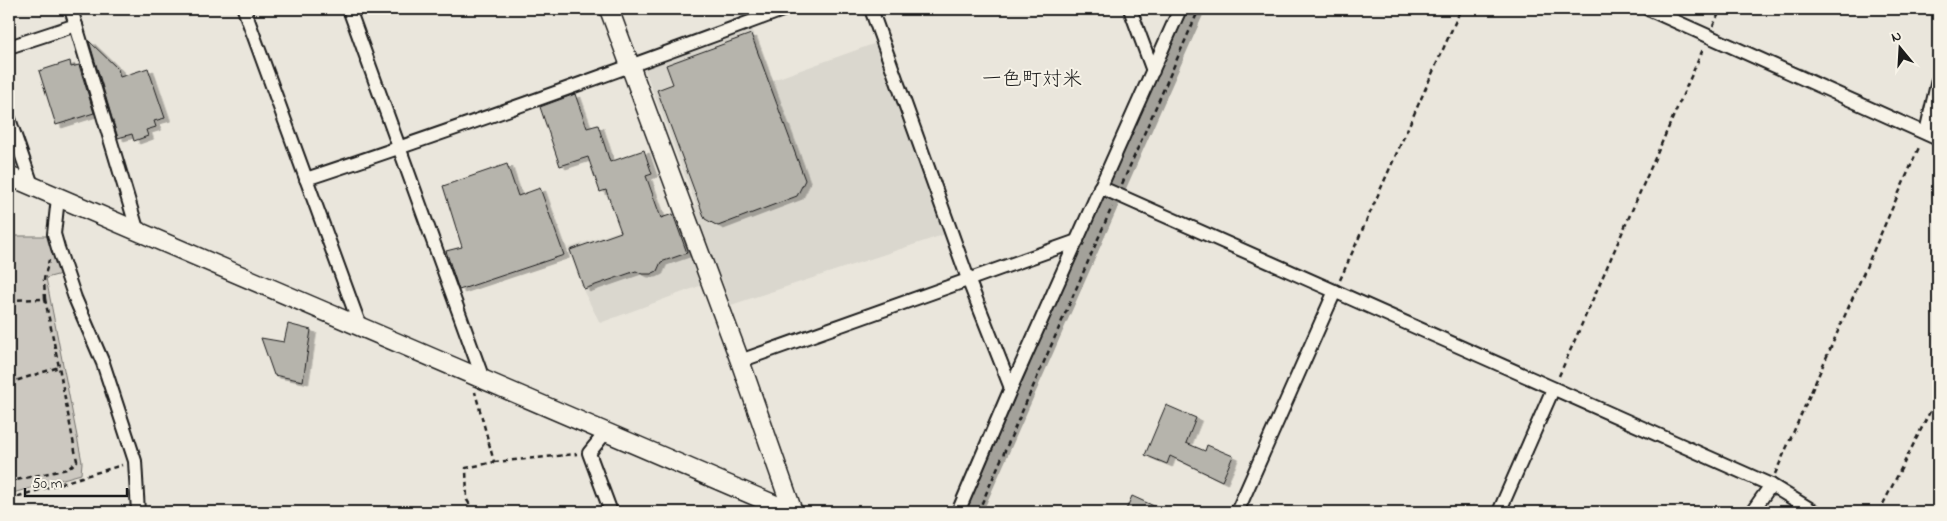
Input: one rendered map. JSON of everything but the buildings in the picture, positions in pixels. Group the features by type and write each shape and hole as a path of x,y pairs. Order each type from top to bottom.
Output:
{"street":[{"path":"70,9 138,232"},
{"path":"244,9 360,326"},
{"path":"349,9 400,148 477,377"},
{"path":"610,9 740,362 792,512"},
{"path":"306,179 400,148 784,9"},
{"path":"871,9 968,279 1011,388"},
{"path":"1130,9 1154,71"},
{"path":"958,512 1100,186 1154,71 1180,9"},
{"path":"1648,9 1938,139"},
{"path":"9,47 76,25"},
{"path":"1926,132 1938,80"},
{"path":"9,119 32,186"},
{"path":"9,176 792,512"},
{"path":"1100,186 1770,485 1815,512"},
{"path":"58,198 54,234 75,298 103,363 135,461 138,512"},
{"path":"740,362 1077,241"},
{"path":"1237,512 1335,291"},
{"path":"1499,512 1554,389"},
{"path":"606,432 589,454 610,512"},
{"path":"1752,512 1770,485"}],"path":[{"path":"978,512 1199,9"},
{"path":"1335,291 1461,9"},
{"path":"1554,389 1721,9"},
{"path":"1770,485 1926,132"},
{"path":"9,477 16,480 68,469 77,461 45,299 44,280 49,257 58,248"},
{"path":"9,300 45,299"},
{"path":"9,383 59,367"},
{"path":"477,377 494,462"},
{"path":"1879,512 1938,396"},
{"path":"474,512 467,500 466,468 494,462 589,454"},
{"path":"9,499 135,461"}],"shaded area":[{"path":"751,27 770,81 879,42 946,234 731,305 721,278 600,323 584,292 568,248 696,205 643,65"},
{"path":"9,236 50,236 61,274 46,278 82,462 81,474 9,494"}],"waterway":[{"path":"969,512 1192,9"},
{"path":"1800,70 1819,79"}],"district":[{"name":"一色町対米","path":"1032,80"}]}
